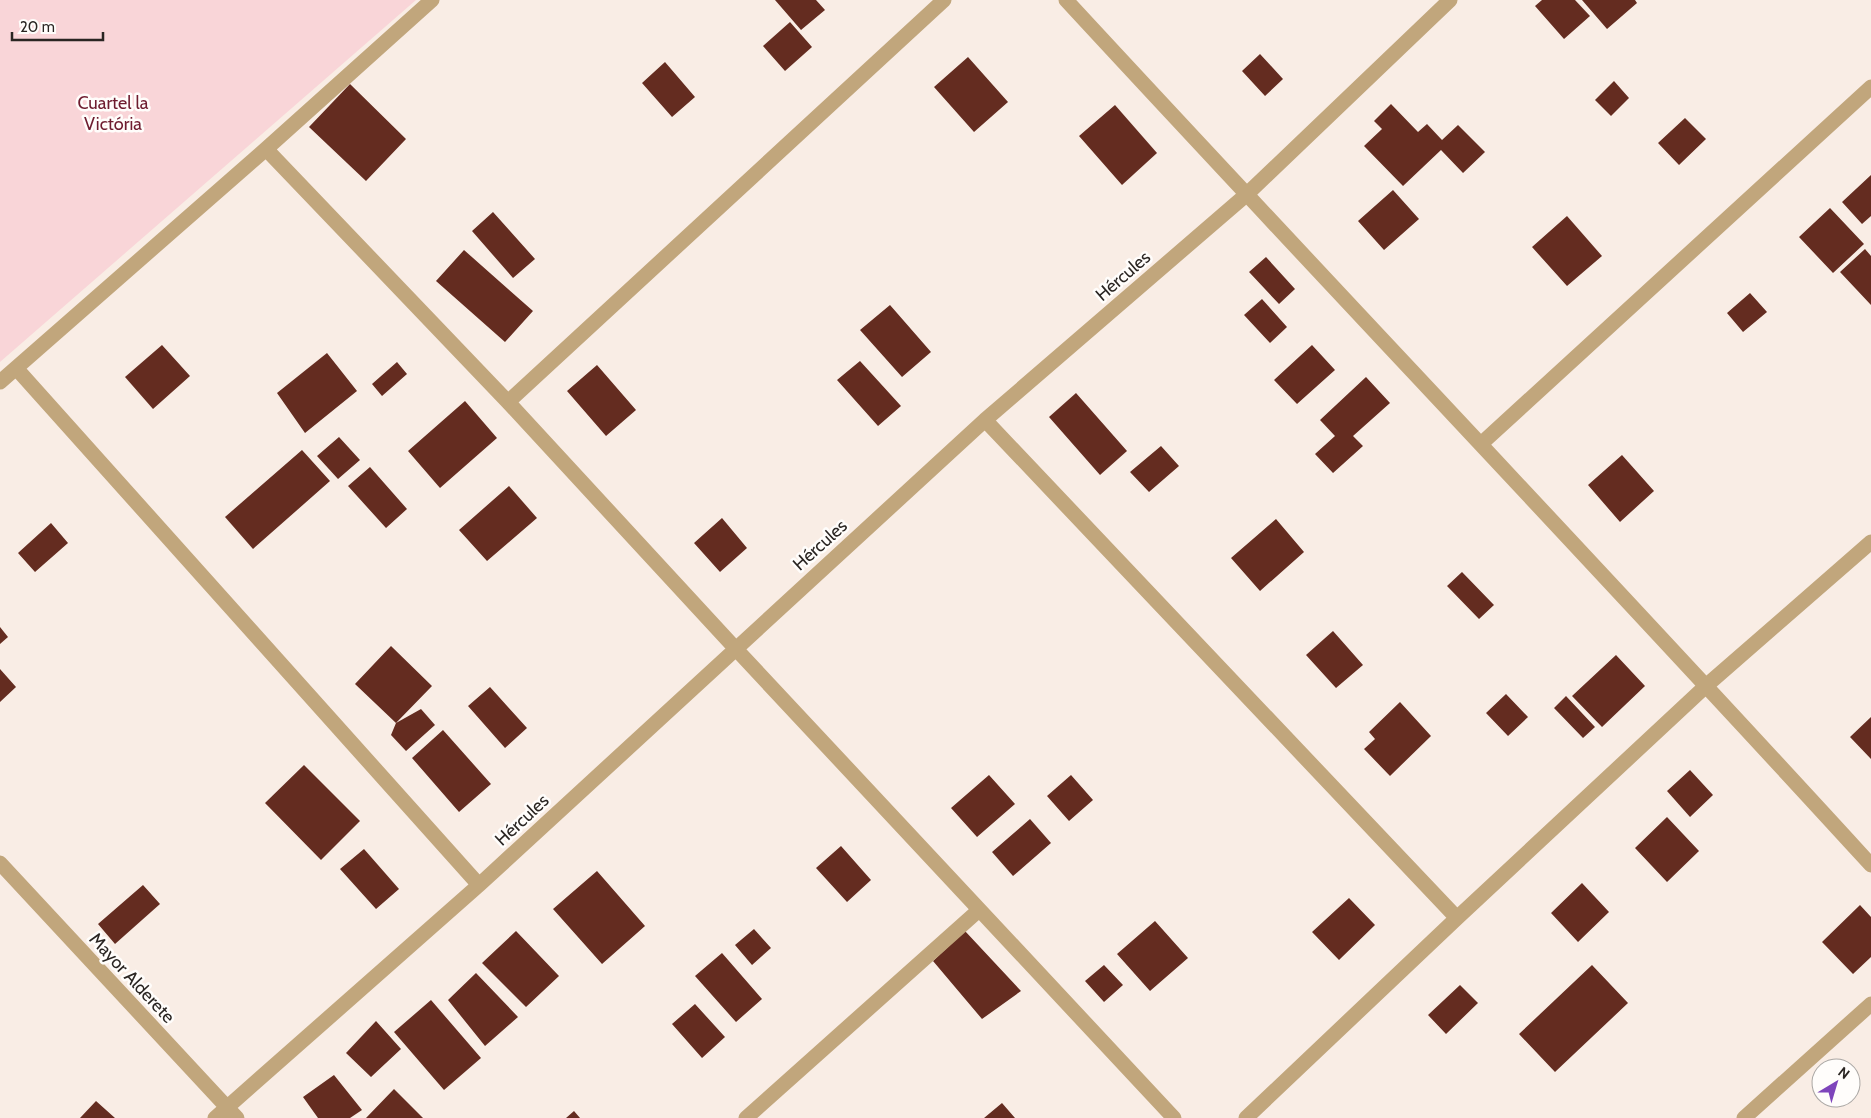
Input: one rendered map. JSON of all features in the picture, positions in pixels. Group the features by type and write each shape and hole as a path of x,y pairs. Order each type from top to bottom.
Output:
{"street":[{"path":"0,382 432,0"},
{"path":"508,402 944,0"},
{"path":"1066,0 1246,194 1482,443 1871,865"},
{"name":"Hércules","path":"215,1118 479,885 985,420 1246,194 1450,0"},
{"path":"1482,443 1871,87"},
{"path":"266,148 508,402 1174,1118"},
{"path":"16,368 479,885"},
{"path":"985,420 1457,918"},
{"path":"1246,1118 1707,685 1871,542"},
{"name":"Mayor Alderete","path":"0,864 237,1118"},
{"path":"746,1118 979,910"},
{"path":"1744,1118 1871,1004"}],"green space":[{"name":"Cuartel la Victória","path":"0,0 416,0 0,362"}],"building":[{"path":"775,0 816,0 825,10 801,30"},
{"path":"1542,0 1575,0 1590,16 1564,39 1535,6"},
{"path":"1582,0 1635,0 1637,3 1607,29"},
{"path":"790,22 812,47 785,71 763,46"},
{"path":"1260,54 1283,79 1265,96 1242,71"},
{"path":"968,57 1008,102 974,132 934,87"},
{"path":"665,62 695,97 672,117 642,83"},
{"path":"1614,81 1629,98 1611,116 1595,100"},
{"path":"350,84 406,139 366,181 309,127"},
{"path":"1391,104 1418,132 1427,124 1442,140 1458,125 1485,152 1463,173 1441,150 1403,186 1364,146 1382,129 1374,121"},
{"path":"1115,105 1157,153 1122,185 1079,136"},
{"path":"1685,118 1706,139 1679,165 1658,143"},
{"path":"1871,175 1871,216 1862,224 1842,202"},
{"path":"1393,190 1419,219 1384,250 1358,221"},
{"path":"1830,208 1864,244 1833,273 1799,237"},
{"path":"493,212 535,259 513,278 472,231"},
{"path":"1567,216 1602,256 1567,286 1532,247"},
{"path":"1865,249 1871,256 1871,305 1840,272"},
{"path":"464,250 533,311 505,342 436,281"},
{"path":"1266,257 1295,289 1279,304 1249,272"},
{"path":"1750,293 1767,312 1743,332 1727,313"},
{"path":"1262,299 1287,327 1270,343 1244,315"},
{"path":"890,305 931,352 902,377 860,330"},
{"path":"162,345 190,376 153,409 125,377"},
{"path":"1312,345 1335,370 1297,404 1274,380"},
{"path":"327,353 357,391 305,433 277,393"},
{"path":"860,361 901,406 878,426 837,380"},
{"path":"397,362 407,374 382,396 372,384"},
{"path":"597,365 636,410 606,436 567,391"},
{"path":"1366,377 1390,403 1353,436 1363,446 1333,473 1315,454 1335,436 1320,420"},
{"path":"1076,393 1127,451 1100,475 1049,417"},
{"path":"465,401 497,438 440,488 408,451"},
{"path":"339,437 360,460 338,479 317,456"},
{"path":"1161,446 1179,466 1149,492 1130,472"},
{"path":"302,450 330,481 253,549 225,517"},
{"path":"1622,455 1654,491 1620,522 1588,485"},
{"path":"370,467 407,509 386,528 348,486"},
{"path":"509,486 537,518 487,561 459,530"},
{"path":"722,518 747,548 720,572 694,543"},
{"path":"1276,519 1304,552 1260,591 1231,558"},
{"path":"51,523 68,543 35,572 18,553"},
{"path":"1462,572 1494,605 1479,619 1447,586"},
{"path":"0,627 8,637 0,644"},
{"path":"1333,631 1363,665 1336,688 1306,655"},
{"path":"391,646 432,686 396,723 355,684"},
{"path":"1616,655 1645,686 1602,727 1572,696"},
{"path":"0,669 16,687 0,702"},
{"path":"490,687 527,728 505,748 468,706"},
{"path":"1506,694 1528,717 1508,736 1486,713"},
{"path":"1566,696 1595,727 1583,738 1554,708"},
{"path":"1400,702 1431,736 1390,776 1364,749 1375,739 1369,732"},
{"path":"421,709 435,725 406,751 391,735 396,723"},
{"path":"1871,717 1871,759 1850,737"},
{"path":"443,730 491,784 459,812 412,758"},
{"path":"304,765 360,821 321,860 265,803"},
{"path":"1690,770 1713,795 1690,817 1667,791"},
{"path":"989,775 1015,804 977,837 951,808"},
{"path":"1071,775 1093,800 1069,821 1047,796"},
{"path":"1667,817 1699,851 1667,882 1635,848"},
{"path":"1030,819 1051,843 1013,876 992,852"},
{"path":"841,846 871,880 847,902 816,868"},
{"path":"364,849 399,889 376,909 340,869"},
{"path":"597,871 645,926 602,964 553,909"},
{"path":"1582,883 1609,912 1578,942 1551,913"},
{"path":"143,885 160,904 115,944 98,924"},
{"path":"1349,898 1375,925 1339,960 1312,932"},
{"path":"1860,905 1871,917 1871,957 1853,974 1822,942"},
{"path":"1155,921 1188,958 1150,991 1117,954"},
{"path":"754,929 771,948 752,965 735,945"},
{"path":"516,931 559,976 526,1007 482,963"},
{"path":"965,931 1021,991 982,1019 933,961"},
{"path":"722,953 762,999 736,1022 695,976"},
{"path":"1104,965 1123,985 1104,1002 1085,981"},
{"path":"1592,965 1628,1003 1555,1072 1519,1034"},
{"path":"476,973 518,1017 485,1046 448,1000"},
{"path":"1460,985 1478,1003 1446,1034 1428,1015"},
{"path":"431,1000 481,1058 444,1090 394,1032"},
{"path":"695,1004 725,1037 702,1058 672,1024"},
{"path":"376,1021 401,1049 371,1077 346,1053"},
{"path":"334,1075 362,1110 350,1118 318,1118 303,1097"},
{"path":"394,1089 423,1118 366,1118"},
{"path":"96,1101 115,1118 80,1118"},
{"path":"1002,1103 1015,1118 984,1118"},
{"path":"574,1111 580,1118 566,1118"}]}
